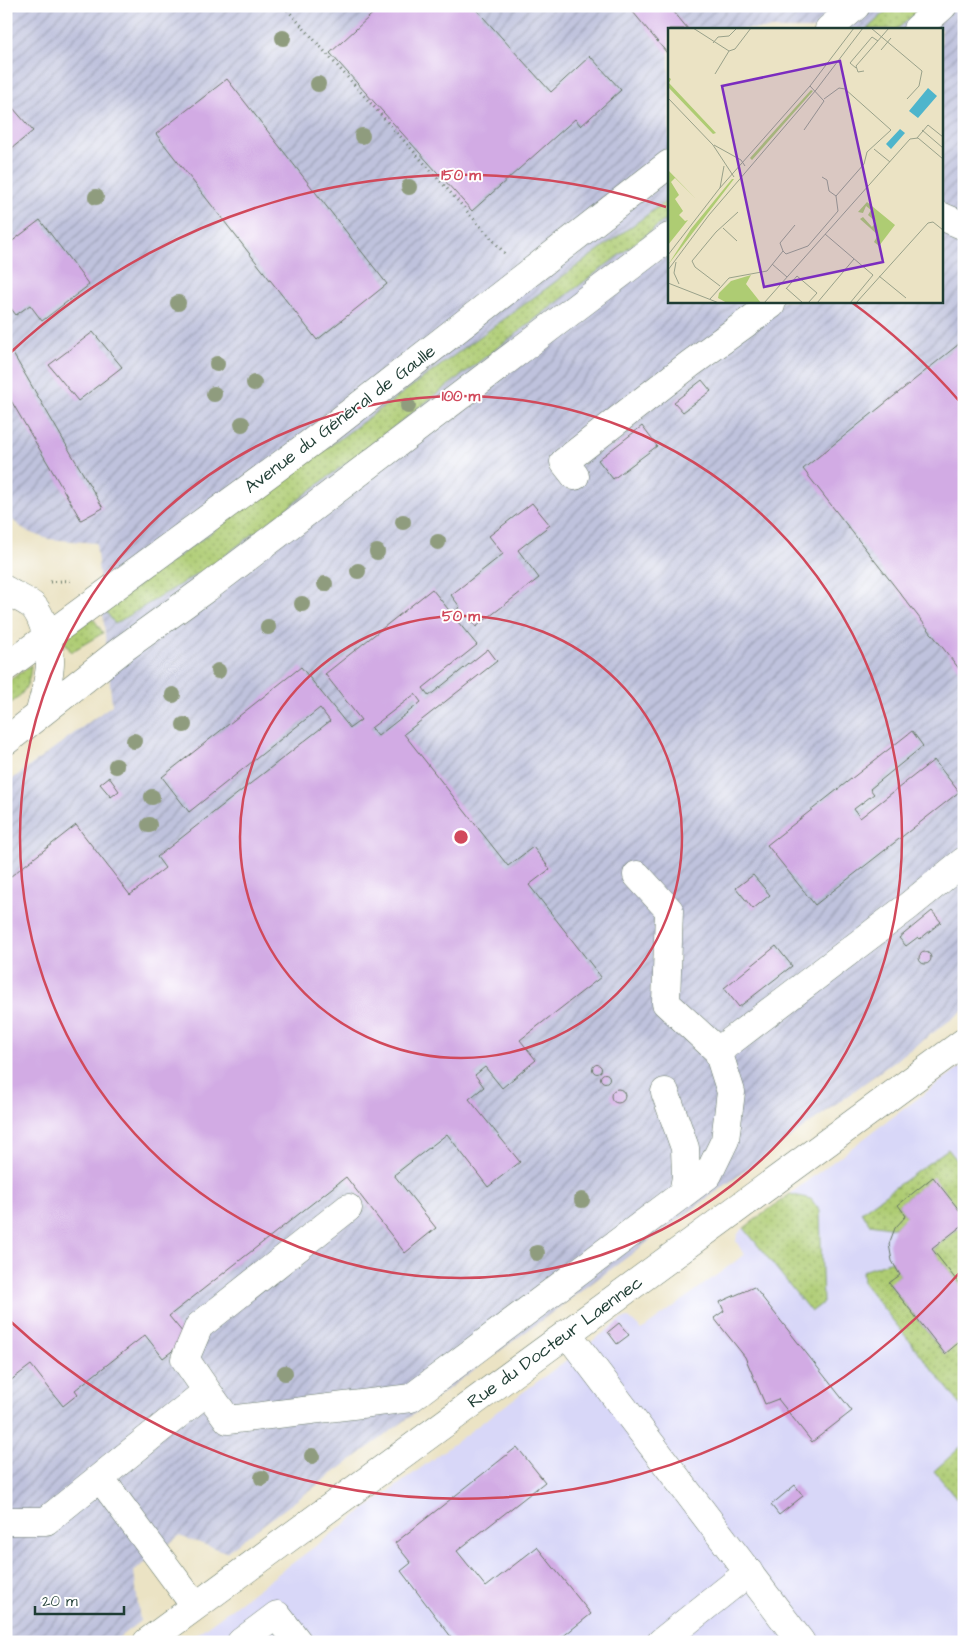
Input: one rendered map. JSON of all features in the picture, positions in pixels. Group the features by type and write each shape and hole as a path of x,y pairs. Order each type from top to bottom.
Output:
{"main road":[{"path":"830,28 856,6"},
{"path":"918,28 943,6"},
{"name":"Avenue du Général de Gaulle","path":"6,668 328,430 668,165"},
{"path":"942,216 964,226"},
{"path":"6,741 124,648 207,588 668,239"},
{"path":"575,476 564,462 690,364 771,305 772,302"},
{"path":"6,590 34,606 42,621 47,637 51,667 39,715"},
{"path":"718,1051 906,908 964,861"},
{"path":"348,1208 199,1326 185,1359 228,1420 411,1398 708,1175 725,1140 732,1092 718,1051 666,1003 669,910 638,875"},
{"name":"Rue du Docteur Laennec","path":"147,1642 964,1042"},
{"path":"665,1092 685,1148 686,1178 683,1193"},
{"path":"567,1333 802,1642"},
{"path":"6,1521 46,1521 101,1479 208,1391"},
{"path":"101,1479 195,1606"},
{"path":"661,1642 749,1572"},
{"path":"241,1642 277,1615 298,1642"}],"path":[{"path":"284,6 512,261"},
{"path":"47,581 67,582 80,578"}],"shaded area":[{"path":"6,6 964,6 964,1010 226,1552 179,1536 134,1571 140,1621 113,1642 6,1642 6,784 112,705 96,543 48,539 26,531 6,515"},
{"path":"964,1064 964,1642 186,1642 622,1319 629,1318 642,1330 744,1255 736,1241 740,1231"}],"green space":[{"path":"892,6 924,6 898,28 868,28"},
{"path":"668,200 668,218 215,563 115,624 105,610"},
{"path":"93,618 103,633 71,652 63,639"},
{"path":"31,665 29,678 22,694 6,706 6,683"},
{"path":"948,1149 964,1169 964,1216 933,1178 898,1205 906,1216 895,1228 870,1224 861,1212"},
{"path":"790,1194 811,1199 820,1211 823,1303 811,1312 744,1228"},
{"path":"964,1224 964,1290 932,1249"},
{"path":"892,1261 900,1275 889,1284 944,1353 964,1338 964,1409 863,1283 862,1271"},
{"path":"964,1444 964,1507 934,1471"}],"building":[{"path":"381,6 473,6 551,92 590,56 621,90 581,126 575,119 472,211 330,53"},
{"path":"628,6 669,6 687,28 668,28 667,53"},
{"path":"227,79 387,284 317,340 156,134"},
{"path":"6,100 33,131 6,153"},
{"path":"40,220 89,285 42,321 30,305 16,315 6,302 6,246"},
{"path":"93,332 122,367 78,401 49,365"},
{"path":"964,340 964,675 803,469"},
{"path":"12,352 103,508 81,520 6,392 6,355"},
{"path":"702,380 711,391 683,412 674,402"},
{"path":"642,426 657,446 613,479 598,460"},
{"path":"532,503 550,525 518,550 539,578 476,627 467,615 458,622 477,645 423,688 429,696 488,649 497,661 404,734 508,866 533,847 550,869 529,885 601,977 520,1040 536,1060 502,1088 485,1067 475,1075 484,1087 469,1099 520,1162 488,1187 447,1134 394,1175 436,1228 405,1253 346,1177 169,1316 188,1339 163,1358 145,1335 75,1390 78,1394 63,1406 31,1365 6,1384 6,880 76,825 130,895 165,868 157,857 330,721 320,708 189,812 162,777 301,667 350,728 361,720 325,674 432,589 452,614 460,607 451,595 503,554 489,536","holes":["415,694 421,702 378,736 371,728"]},
{"path":"912,731 923,746 870,789 874,794 854,809 860,818 934,760 959,792 815,905 767,845"},
{"path":"109,777 119,791 111,797 100,784"},
{"path":"753,875 770,895 753,909 736,888"},
{"path":"932,911 941,922 920,939 918,937 906,946 899,938"},
{"path":"776,946 792,966 739,1007 724,988"},
{"path":"923,952 927,952 931,958 927,964 923,964 919,960 919,956"},
{"path":"597,1065 601,1069 597,1073 593,1069"},
{"path":"605,1074 609,1078 605,1082 601,1078"},
{"path":"618,1089 623,1091 625,1096 623,1101 618,1103 613,1101 611,1096 613,1091"},
{"path":"933,1177 964,1216 964,1224 932,1249 964,1290 964,1338 945,1354 889,1283 900,1275 892,1261 889,1244 895,1228 906,1216 898,1205"},
{"path":"754,1287 852,1411 812,1442 778,1399 765,1404 745,1357 714,1318 724,1311 720,1302"},
{"path":"619,1323 629,1335 617,1344 608,1332"},
{"path":"517,1447 545,1482 457,1551 486,1587 537,1547 591,1614 556,1642 455,1642 401,1571 411,1563 395,1543"},
{"path":"795,1485 803,1496 779,1515 771,1505"}]}
